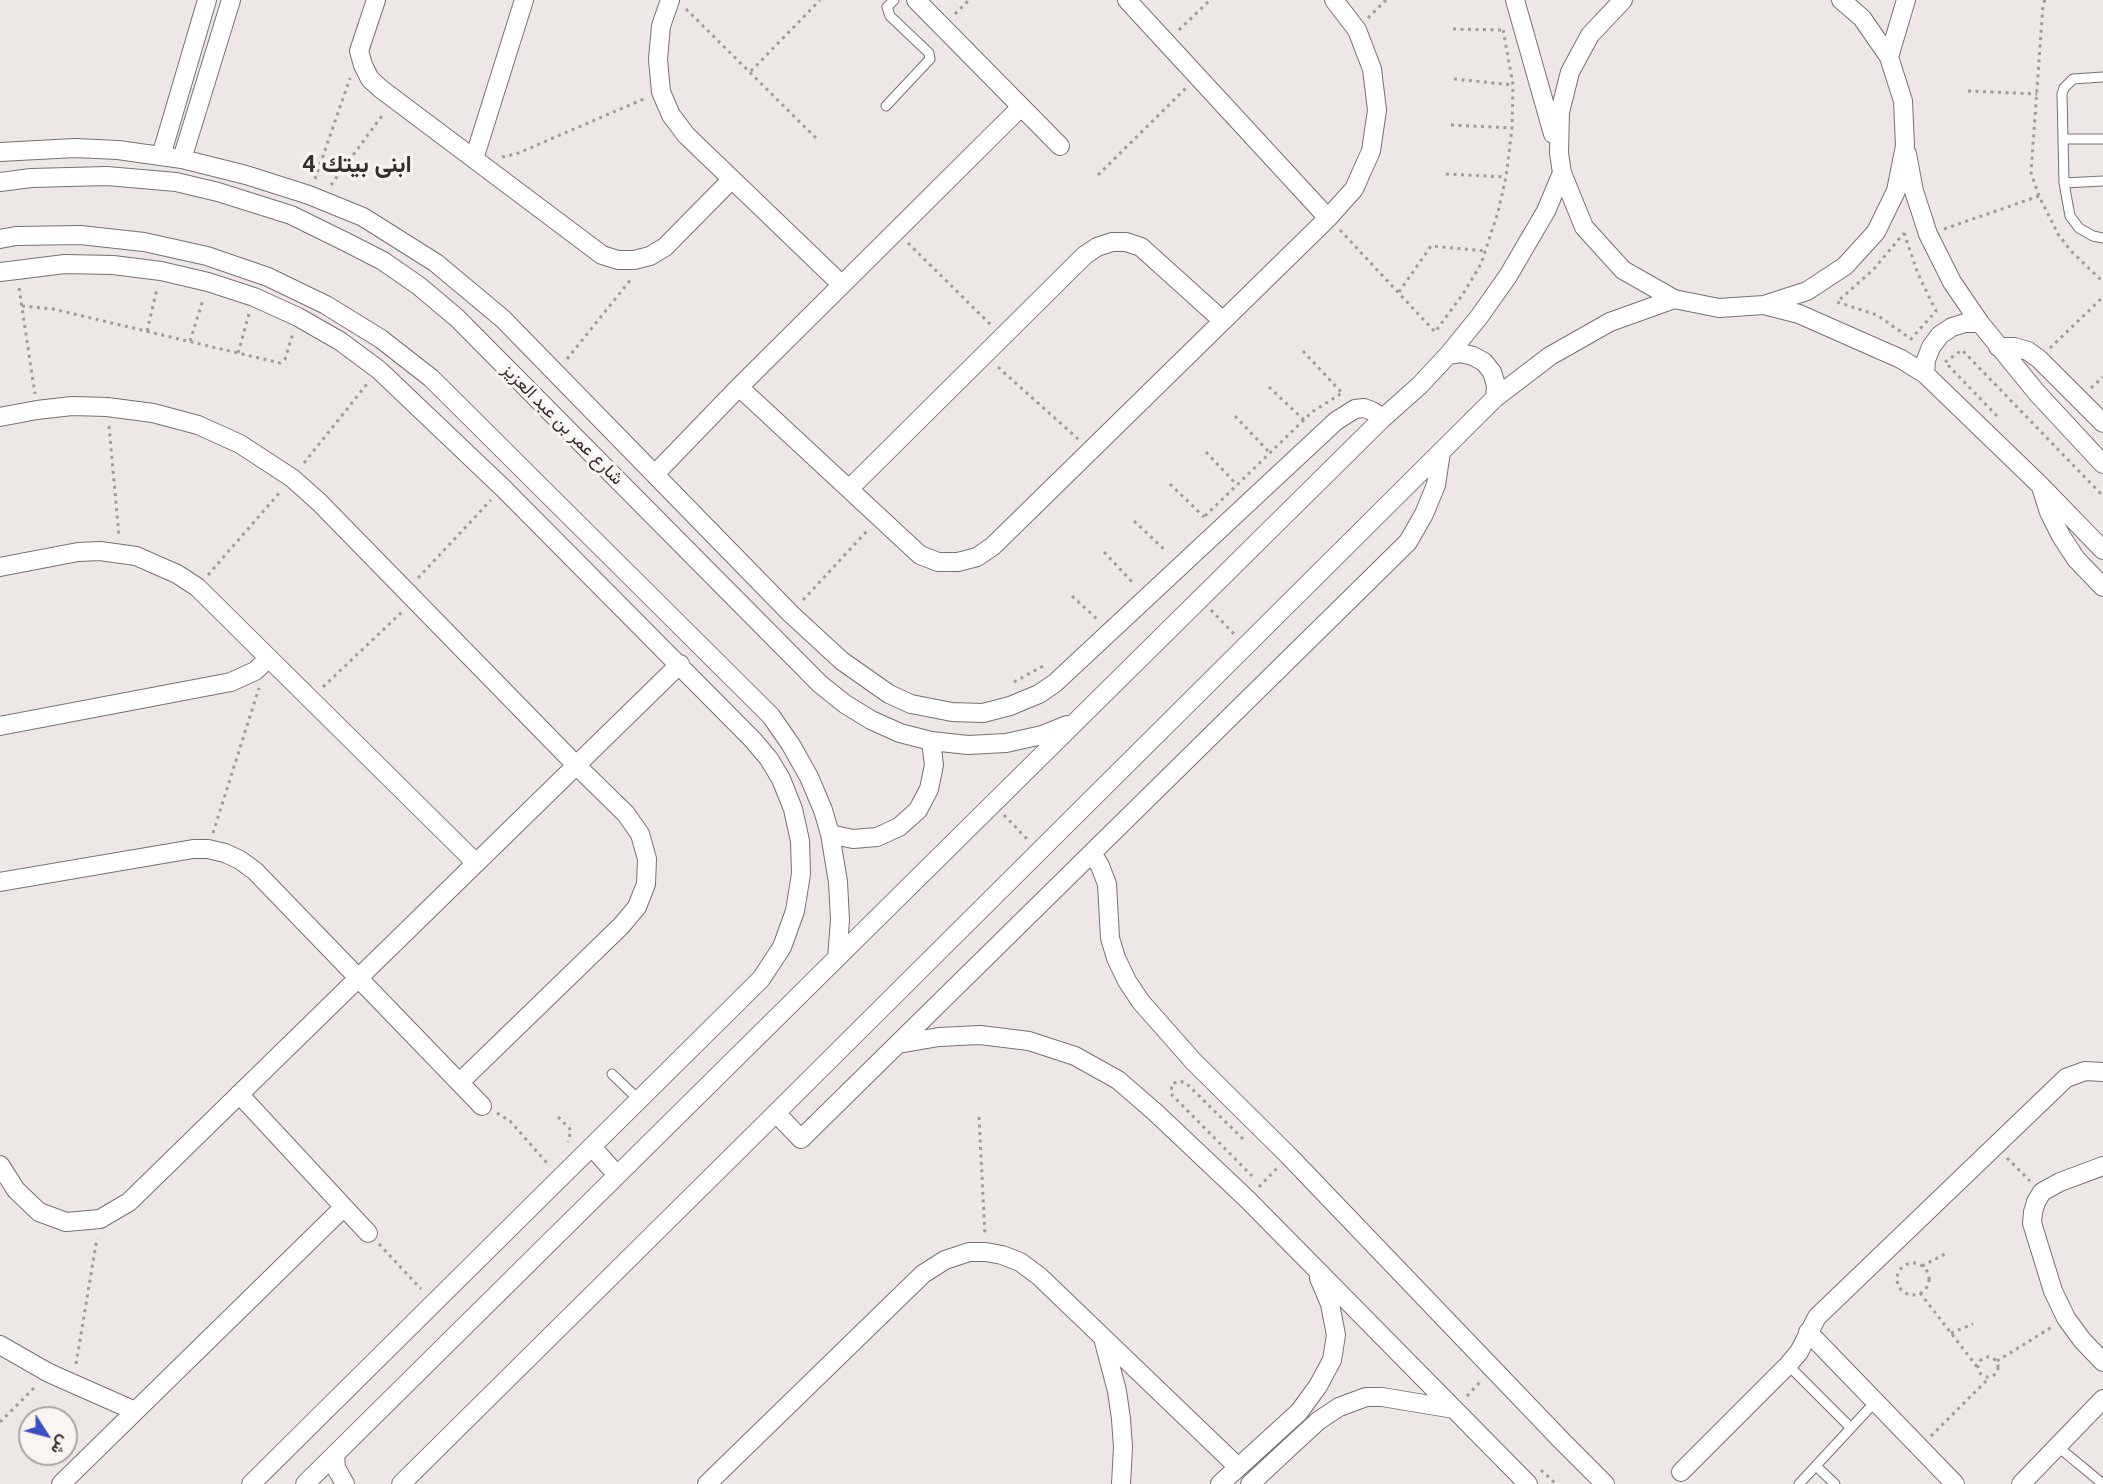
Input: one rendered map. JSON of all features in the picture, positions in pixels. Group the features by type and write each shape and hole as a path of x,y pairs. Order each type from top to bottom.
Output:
{"street":[{"path":"161,156 207,0"},
{"path":"182,159 231,0"},
{"path":"376,0 359,51 370,79 602,255 626,260 650,256 665,247 732,179"},
{"path":"474,159 524,0"},
{"path":"916,0 1060,146"},
{"path":"1127,0 1328,218"},
{"path":"739,387 920,555 938,561 958,562 977,557 993,546 1328,218 1354,189 1371,151 1377,110 1372,69 1357,30 1334,0"},
{"path":"1515,0 1559,153 1562,173 1584,227 1623,270 1674,299 1719,308 1764,305 1807,291 1845,266 1876,232 1896,191 1905,146"},
{"path":"1559,153 1560,112 1570,72 1590,35 1623,0"},
{"path":"1841,0 1862,18 1889,57 1903,100 1905,146 1914,191 1928,234 1952,282 1998,347 2103,464"},
{"path":"1889,57 1906,0"},
{"path":"677,4 661,26 658,59 661,92 671,115 686,135 842,285"},
{"path":"655,474 739,387 1021,107"},
{"path":"0,152 75,148 118,150 182,159 246,175 315,198 363,217 400,239 436,263 503,319 787,610 850,668 889,694 911,704 983,713 1010,706 1039,694 1069,672 1328,428 1356,409 1364,408 1383,418"},
{"path":"305,1484 1383,418 1420,385 1479,317 1508,276 1546,211 1562,173"},
{"name":"شارع عمر بن عبد العزيز","path":"0,182 31,178 107,176 176,182 218,192 291,215 310,224 383,261 419,286 457,318 820,684 845,704 871,720 900,733 931,741 968,745 1006,744 1042,735 1077,721"},
{"path":"310,224 315,198"},
{"path":"0,239 16,236 80,235 144,242 217,260 268,277 326,305 381,339 431,378 771,716 809,777 830,834 838,882 840,920 837,958"},
{"path":"849,489 1085,255 1098,247 1112,242 1140,247 1223,321"},
{"path":"8,270 64,264 103,265 161,271 208,282 254,297 298,317 340,341 379,370 503,488 680,663 753,740 769,759 781,779 800,841 801,874 795,911 782,947 761,979 251,1484"},
{"path":"401,1484 1495,398 1550,356 1610,322 1674,299"},
{"path":"1764,305 1808,318 1901,359 1925,374 2041,486 2103,550"},
{"path":"481,342 503,319"},
{"path":"1925,374 1926,360 1931,346 1940,335 1952,327 1965,323 1980,323"},
{"path":"1998,347 2014,347 2028,351 2039,358 2103,423"},
{"path":"1448,355 1467,354 1484,362 1492,372 1496,385 1495,398"},
{"path":"0,417 72,406 107,407 153,413 198,425 240,444 292,478 319,502 626,814 640,834 647,859 646,884 637,907 621,926 460,1082"},
{"path":"777,1113 801,1139 1408,542 1424,514 1436,485 1441,452"},
{"path":"2041,486 2049,512 2061,536 2076,559 2103,587"},
{"path":"561,546 579,527"},
{"path":"0,567 78,552 120,553 159,564 197,587 476,863"},
{"path":"763,626 787,610"},
{"path":"0,726 231,682 255,671 269,658"},
{"path":"0,1165 16,1190 39,1212 66,1222 100,1219 129,1202 680,663"},
{"path":"830,834 853,839 877,837 899,827 918,810 929,789 934,765 931,741"},
{"path":"0,882 193,849 208,849 225,853 255,871 482,1106"},
{"path":"1092,853 1107,884 1110,938 1116,958 1127,981 1147,1009 1194,1062 1289,1156 1605,1484"},
{"path":"898,1044 980,1035 1029,1041 1075,1056 1118,1080 1247,1199 1528,1484"},
{"path":"1681,1472 1788,1365 1799,1352 1817,1317 2066,1078 2085,1071 2103,1072"},
{"path":"239,1094 368,1233"},
{"path":"592,1147 617,1175"},
{"path":"2103,1166 2060,1182 2042,1192 2032,1212 2032,1223 2053,1291 2066,1318 2082,1340 2103,1362"},
{"path":"61,1484 344,1207"},
{"path":"709,1483 923,1274 945,1260 969,1252 1002,1255 1030,1269 1238,1467"},
{"path":"1220,1484 1299,1412 1318,1386 1332,1360 1336,1335 1330,1304 1315,1268"},
{"path":"1808,1332 1955,1484"},
{"path":"1102,1337 1117,1391 1121,1419 1123,1447 1121,1484"},
{"path":"0,1345 49,1373 135,1411"},
{"path":"1250,1484 1318,1421 1339,1407 1366,1397 1382,1397 1454,1409"},
{"path":"2021,1484 2103,1399"},
{"path":"335,1455 336,1468 345,1484"}],"lane":[{"path":"886,106 930,59 929,53 890,16 887,7 894,0"},
{"path":"2103,77 2077,77 2068,82 2062,94 2064,183 2070,216 2079,228 2093,236 2103,238"},
{"path":"2063,139 2103,139"},
{"path":"2064,183 2103,181"},
{"path":"612,1074 639,1100"},
{"path":"1788,1365 1851,1428"},
{"path":"1799,1484 1875,1402"},
{"path":"2057,1446 2090,1480 2103,1484"},
{"path":"1816,1466 1835,1484"}],"path":[{"path":"751,71 820,0"},
{"path":"1167,43 1210,0"},
{"path":"1357,30 1386,0"},
{"path":"677,4 751,71 819,141"},
{"path":"1328,218 1435,332 1463,294 1481,264 1506,177 1512,128 1513,85 1501,22"},
{"path":"1453,29 1503,30"},
{"path":"315,198 359,51"},
{"path":"1098,175 1198,76"},
{"path":"1454,79 1513,85"},
{"path":"1968,91 2037,94"},
{"path":"474,159 516,154 661,92"},
{"path":"315,198 394,99"},
{"path":"1451,125 1512,128"},
{"path":"1446,174 1506,177"},
{"path":"1928,234 2039,196"},
{"path":"896,231 1003,337"},
{"path":"1904,233 1918,274 1936,311 1911,339 1877,315 1837,302 1872,270 1904,233"},
{"path":"1399,292 1431,246 1486,251"},
{"path":"555,374 650,256"},
{"path":"8,270 22,306 37,410"},
{"path":"147,331 161,271"},
{"path":"190,341 208,282"},
{"path":"238,353 254,297"},
{"path":"2039,358 2103,297"},
{"path":"22,306 53,309 282,362 285,359 298,317"},
{"path":"2003,422 1945,362 1962,350 2103,496"},
{"path":"1303,351 1356,409"},
{"path":"985,354 1090,451"},
{"path":"2003,393 2022,375"},
{"path":"1269,387 1304,420"},
{"path":"107,407 120,553"},
{"path":"1235,417 1270,453"},
{"path":"1206,452 1237,485"},
{"path":"1170,484 1204,517"},
{"path":"310,698 411,595 503,488"},
{"path":"787,610 879,518"},
{"path":"1134,521 1167,552"},
{"path":"1104,552 1134,584"},
{"path":"1072,596 1097,620"},
{"path":"1200,600 1245,646"},
{"path":"208,849 269,658"},
{"path":"993,803 1038,851"},
{"path":"1251,1146 1185,1083 1179,1081 1172,1084 1171,1094 1253,1177"},
{"path":"558,1117 568,1126 571,1134 568,1142 561,1149"},
{"path":"979,1117 986,1252"},
{"path":"510,1121 548,1163 554,1156"},
{"path":"1995,1146 2042,1192"},
{"path":"1247,1199 1289,1156"},
{"path":"1267,1162 1275,1170"},
{"path":"73,1384 100,1219"},
{"path":"386,1252 420,1289"},
{"path":"1922,1266 1928,1277 1925,1289 1914,1295 1903,1292 1899,1287 1897,1275 1905,1265 1911,1263 1922,1266 1945,1254"},
{"path":"1920,1293 1984,1377 1989,1378"},
{"path":"1997,1361 2066,1318"},
{"path":"1951,1333 1973,1324"},
{"path":"1919,1447 1989,1378 1998,1372 1999,1366 1993,1357 1982,1358 1977,1368"},
{"path":"1454,1409 1492,1369"},
{"path":"0,1422 49,1373"}],"district":[{"name":"ابنى بيتك 4","path":"357,164"}]}
